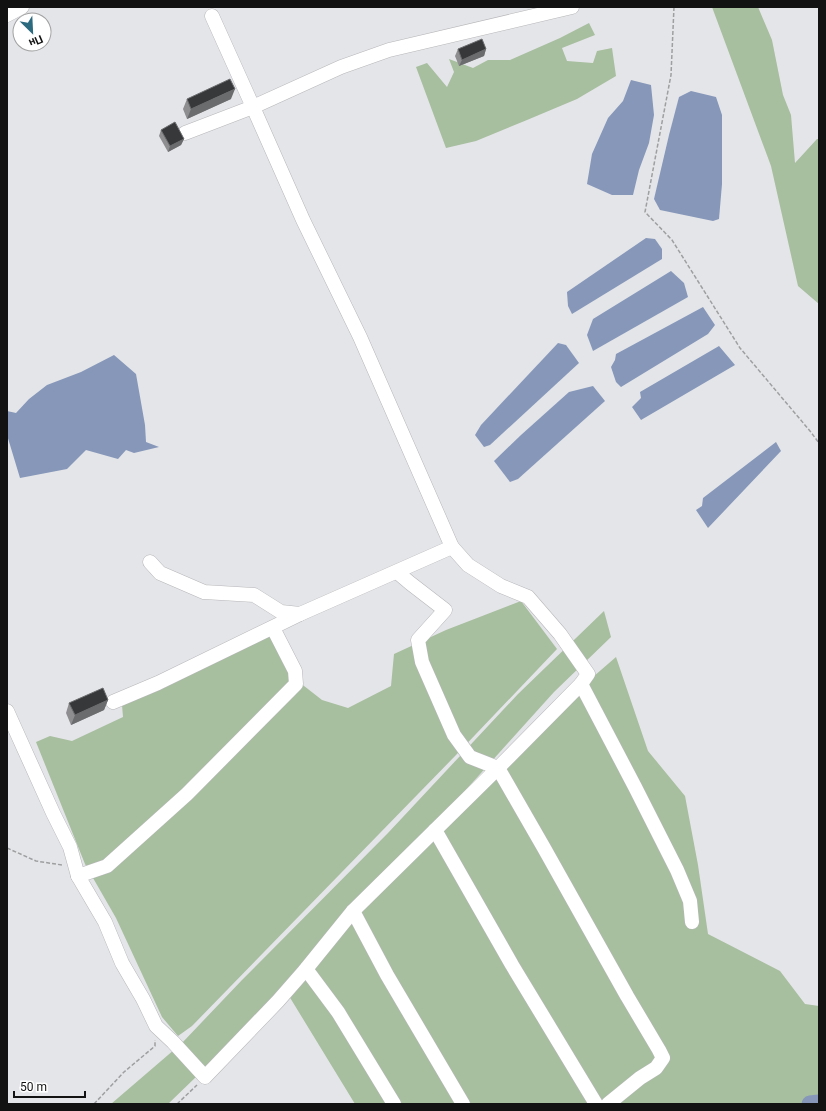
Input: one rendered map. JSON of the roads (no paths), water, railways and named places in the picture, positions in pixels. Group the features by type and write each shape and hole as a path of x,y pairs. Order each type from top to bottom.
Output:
{"street":[{"path":"7,15 22,7"},
{"path":"185,133 253,107 340,67 389,50 572,7"},
{"path":"7,711 70,847 78,876 105,922 122,963 143,999 156,1026 206,1077 278,1001 353,911 498,768 581,684 588,674 560,634 528,597 501,586 468,565 452,548 360,337 303,220 212,16"},
{"path":"113,702 158,683 300,614 452,548"},
{"path":"150,562 160,573 204,592 254,595 281,612 300,614"},
{"path":"397,572 445,610 418,640 422,662 454,735 470,757 498,768 663,1058 656,1068 640,1078 608,1104"},
{"path":"78,876 107,866 187,794 296,684 295,671 273,628"},
{"path":"581,684 677,870 690,901 692,922"},
{"path":"435,830 512,965 596,1104"},
{"path":"353,911 387,975 463,1104"},
{"path":"306,969 338,1012 394,1104"}],"water":[{"path":"631,80 651,85 654,115 649,143 639,170 633,195 612,195 587,184 592,154 608,118 623,101"},
{"path":"691,91 716,97 722,115 722,184 719,219 713,221 660,210 654,199 679,97"},
{"path":"646,238 655,239 662,249 662,259 572,314 568,306 567,292"},
{"path":"671,271 684,283 688,297 593,351 587,335 593,319"},
{"path":"703,307 715,325 708,334 621,387 616,382 611,367 615,360 616,354"},
{"path":"558,343 566,345 579,363 490,445 484,447 475,435 481,425"},
{"path":"719,346 735,365 641,420 632,407 641,398 640,392"},
{"path":"114,355 136,374 145,425 146,442 159,447 134,453 126,450 118,459 86,450 67,469 20,478 7,435 7,411 16,413 29,399 47,385 81,372"},
{"path":"593,386 605,401 518,479 510,482 494,461 569,392"},
{"path":"776,442 781,451 708,528 696,510 702,506 703,498"}],"waterway":[{"path":"810,1104 819,1103"}]}
